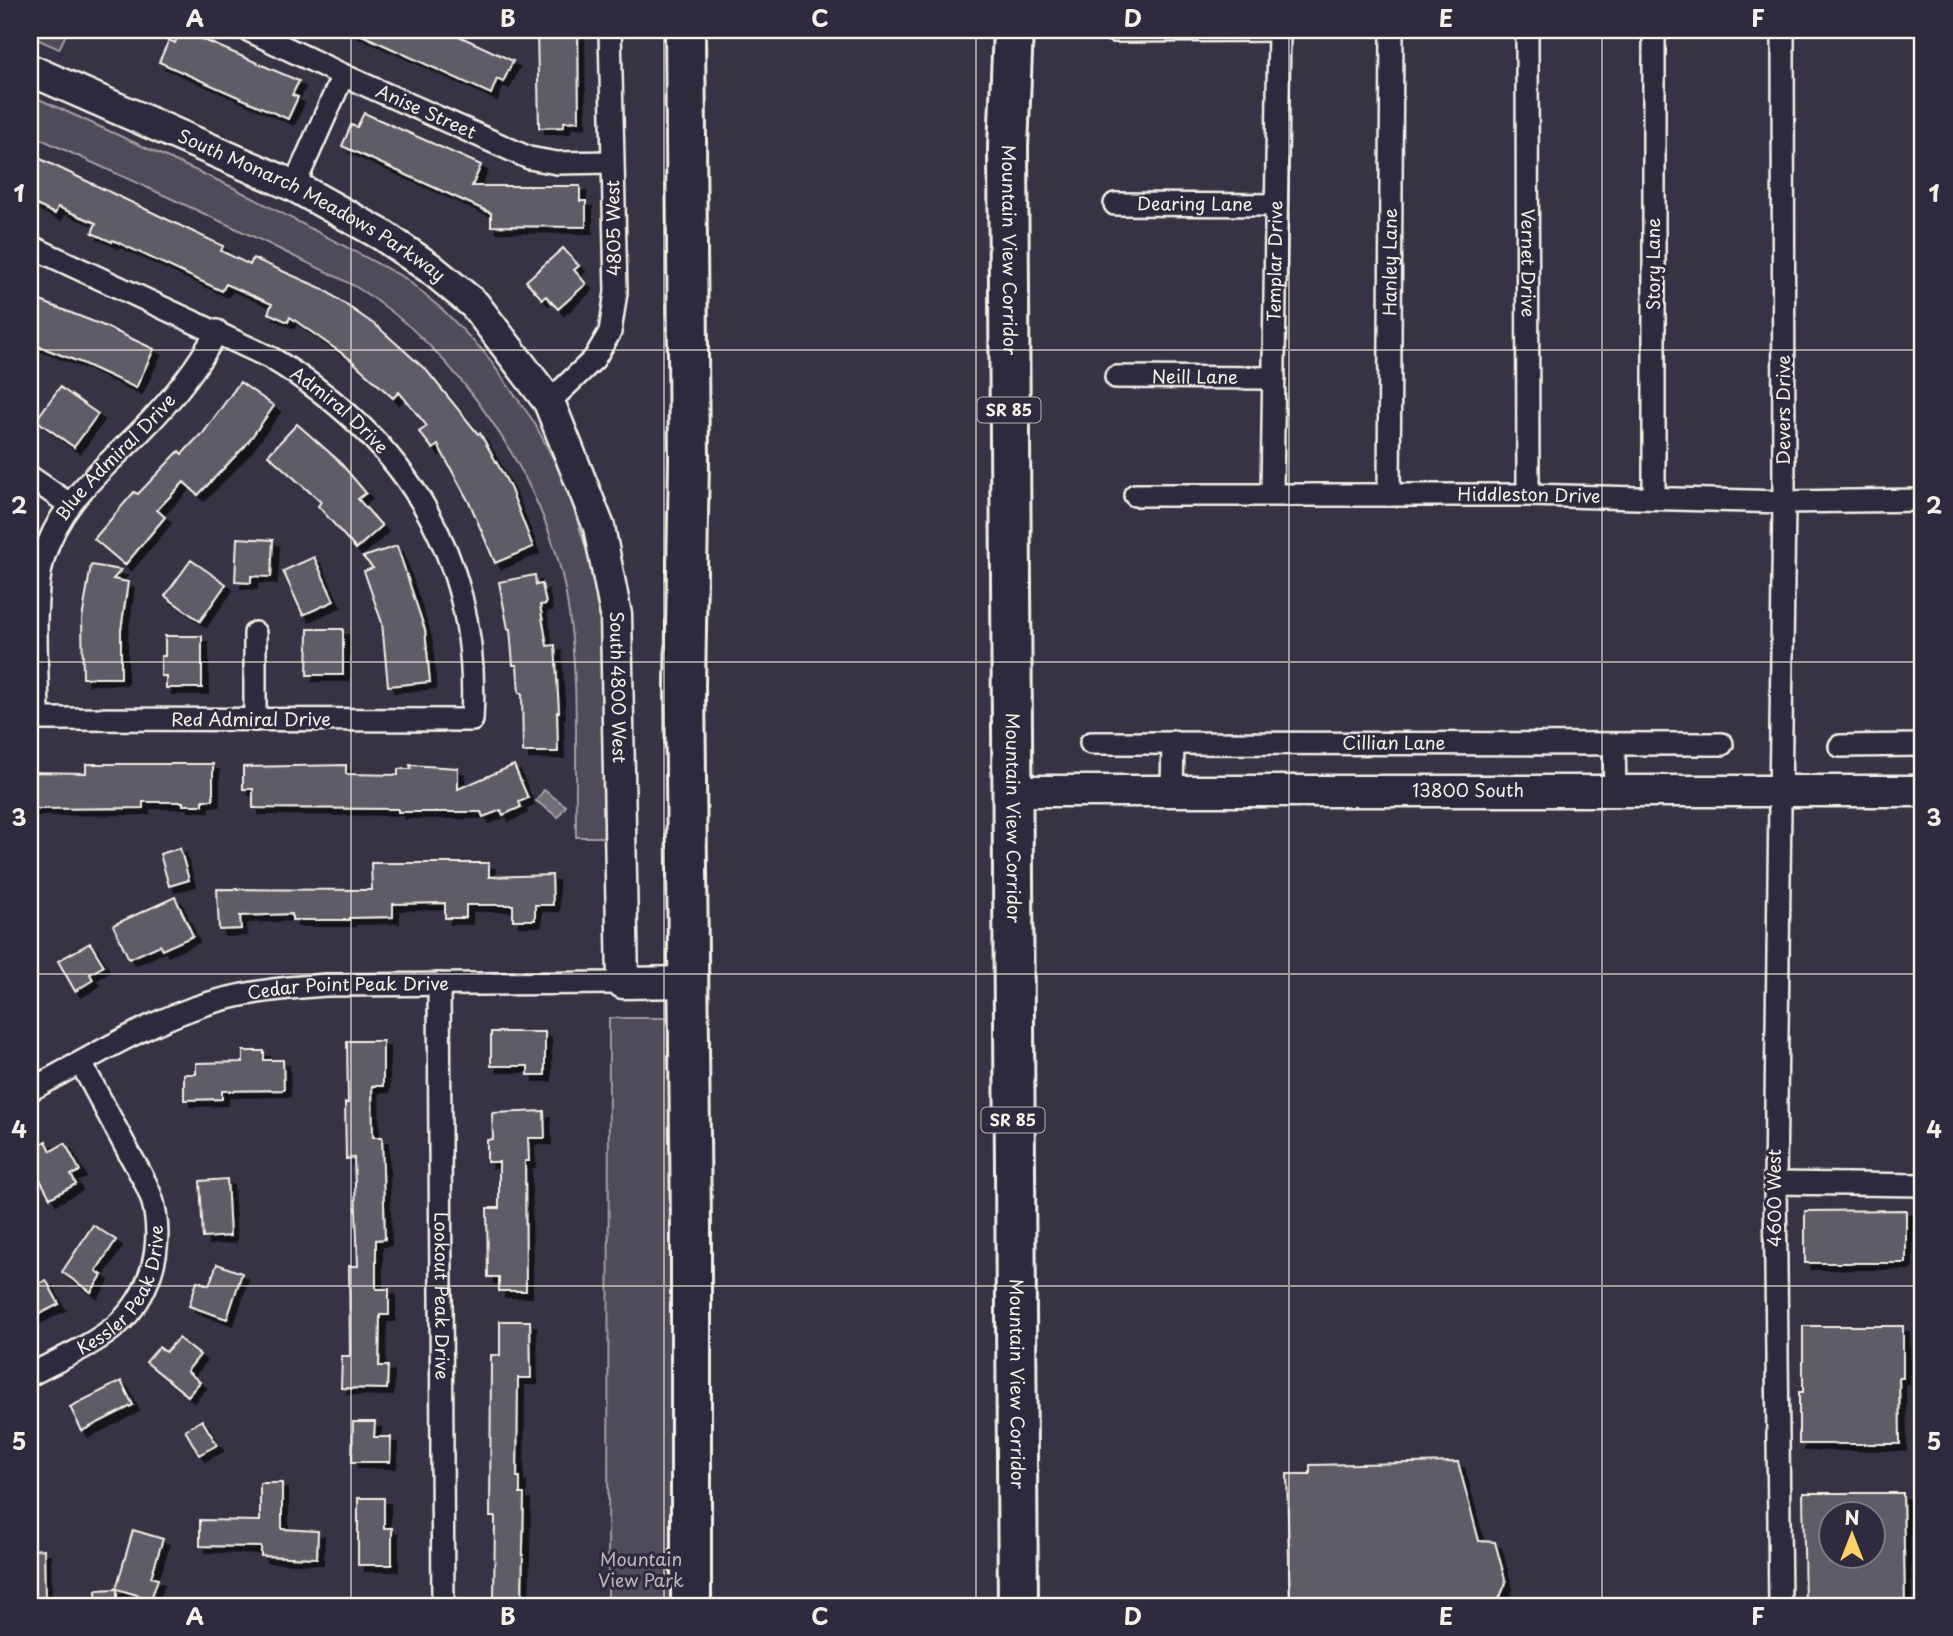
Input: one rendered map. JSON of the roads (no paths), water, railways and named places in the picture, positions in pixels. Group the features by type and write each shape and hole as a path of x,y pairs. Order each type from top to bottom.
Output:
{"highway":[{"path":"685,30 690,459 685,686 691,1226 691,1606"},
{"name":"Mountain View Corridor","path":"1013,30 1007,147 1018,1606"}],"street":[{"name":"Anise Street","path":"248,30 529,158 557,163 612,162"},
{"name":"4805 West","path":"549,402 594,359 610,332 616,292 610,30"},
{"path":"1114,31 1279,30"},
{"name":"Templar Drive","path":"1272,494 1279,30"},
{"name":"Hanley Lane","path":"1389,495 1392,30"},
{"name":"Vernet Drive","path":"1527,30 1528,495"},
{"name":"Story Lane","path":"1654,30 1654,498"},
{"name":"Devers Drive","path":"1781,790 1784,502 1783,30"},
{"name":"South Monarch Meadows Parkway","path":"30,70 294,186 382,235 439,275 475,305 549,402"},
{"path":"294,186 342,75"},
{"name":"Dearing Lane","path":"1115,204 1276,205"},
{"name":"Admiral Drive","path":"30,246 271,358 305,378 366,429 412,486 445,549 464,608 472,662 472,720"},
{"name":"Blue Admiral Drive","path":"34,719 39,576 47,546 69,504 89,480 164,407 190,376 217,331"},
{"name":"Neill Lane","path":"1116,377 1274,379"},
{"name":"South 4800 West","path":"549,402 599,527 616,615 623,983"},
{"path":"30,477 69,504"},
{"name":"Hiddleston Drive","path":"1135,495 1528,495 1784,502 1923,500"},
{"path":"255,633 255,720"},
{"name":"Red Admiral Drive","path":"34,719 472,720"},
{"path":"1172,790 1173,742"},
{"name":"Cillian Lane","path":"1091,743 1722,744"},
{"path":"1614,744 1615,790"},
{"path":"1840,746 1923,745"},
{"name":"4600 West","path":"1780,1606 1775,1183 1781,790"},
{"name":"13800 South","path":"1011,791 1923,791"},
{"name":"Cedar Point Peak Drive","path":"30,1090 193,1008 279,988 326,985 688,982"},
{"name":"Lookout Peak Drive","path":"439,984 443,1606"},
{"name":"Kessler Peak Drive","path":"30,1375 118,1324 139,1299 153,1270 158,1239 155,1209 144,1181 81,1063"},
{"path":"1775,1183 1923,1185"}],"park label":[{"name":"Mountain View Park","path":"641,1570"}]}
